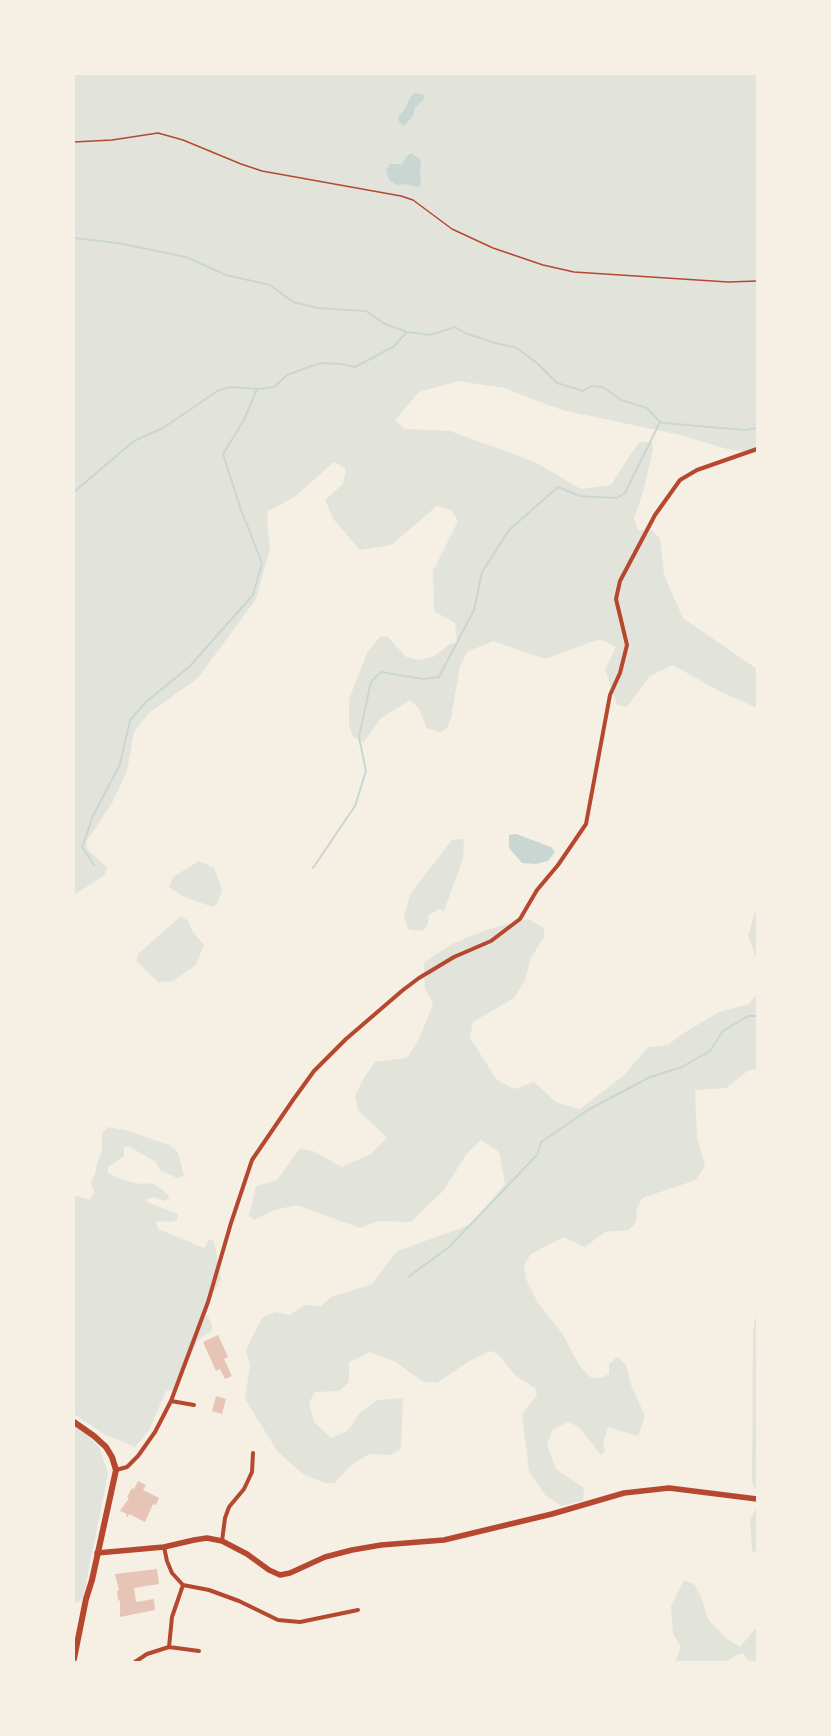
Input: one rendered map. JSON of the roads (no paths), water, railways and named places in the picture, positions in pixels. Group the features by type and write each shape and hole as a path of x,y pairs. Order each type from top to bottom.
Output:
{"main road":[{"path":"74,1422 94,1436 106,1447 112,1457 116,1470 92,1580 86,1599 74,1659"}],"street":[{"path":"116,1470 127,1467 138,1456 155,1432 170,1401 208,1302 246,1174 259,1148 314,1071 346,1039 419,978 454,957 491,940 520,919 537,890 558,865 586,824 610,695 620,673 627,645 616,599 620,581 655,515 680,480 697,470 757,449"},
{"path":"170,1401 194,1404"},
{"path":"222,1541 225,1518 229,1507 244,1489 252,1472 253,1454"},
{"path":"97,1553 164,1547 208,1538 222,1541 247,1554 269,1570 280,1575 290,1573 325,1557 352,1550 381,1545 444,1540 552,1514 624,1492 669,1488 757,1499"},
{"path":"164,1547 167,1561 172,1573 183,1585 209,1590 239,1601 278,1620 300,1622 358,1610"},
{"path":"169,1647 172,1617 183,1585"},
{"path":"135,1662 147,1654 169,1647 199,1651"}],"waterway":[{"path":"74,238 118,243 186,257 226,275 270,285 293,302 318,308 366,311 385,324 407,332 430,335 455,327 465,333 495,343 517,348 538,364 557,383 583,391 592,386 603,387 621,400 647,408 660,422 744,430 757,428"},
{"path":"74,492 134,441 163,428 219,390 231,387 257,389 274,387 287,375 320,363 340,364 355,367 393,347 406,333"},
{"path":"94,865 82,847 93,816 120,764 130,720 146,702 190,666 253,595 262,563 241,510 223,454 244,420 257,389"},
{"path":"313,868 355,806 366,771 359,737 371,682 381,672 423,679 439,677 474,610 482,572 509,530 558,487 580,496 617,498 625,493 660,422"},
{"path":"408,1277 449,1247 537,1155 541,1142 588,1110 650,1077 682,1067 710,1051 723,1031 748,1016 757,1016"}]}
